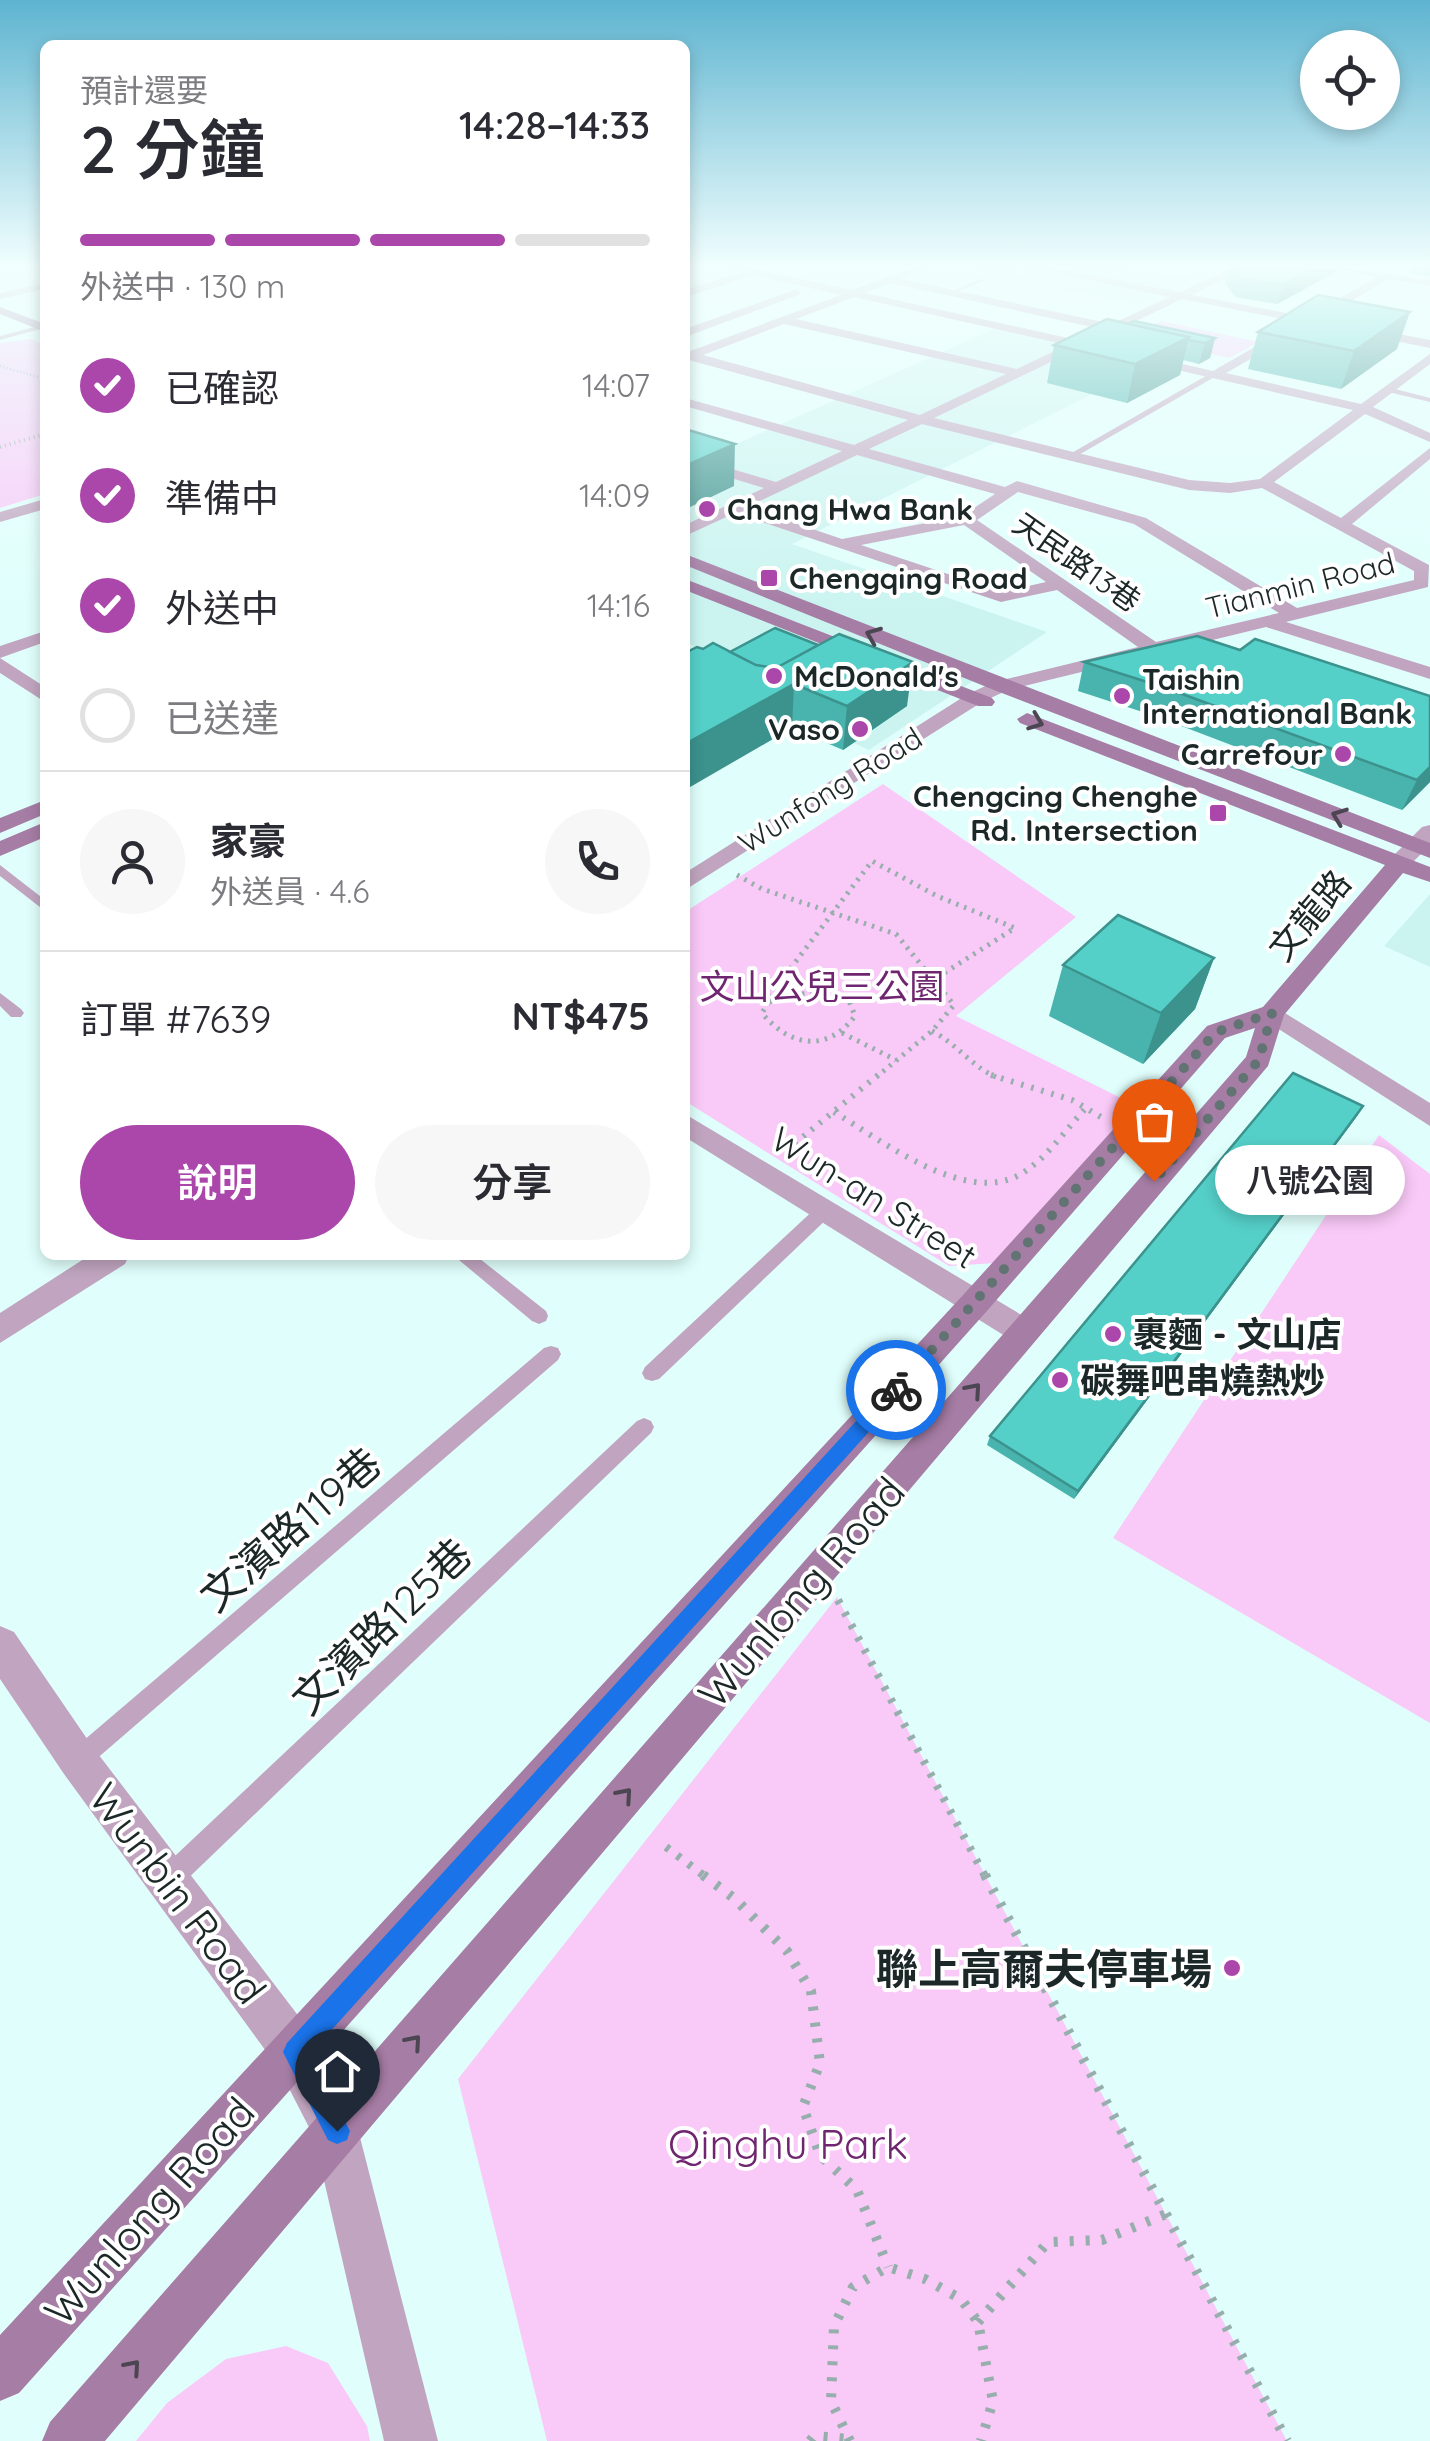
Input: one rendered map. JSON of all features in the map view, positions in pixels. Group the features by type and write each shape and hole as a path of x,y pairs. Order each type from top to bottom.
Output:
{"street":[{"path":"769,378 1189,486 1230,488 1264,483 1403,378"},
{"path":"690,529 1008,378"},
{"path":"1231,378 1362,408 1430,438"},
{"path":"690,403 854,451 1140,521 1295,615"},
{"path":"1342,525 1430,452"},
{"path":"842,544 967,520 1072,455"},
{"path":"690,461 777,487"},
{"name":"Tianmin Road","path":"975,698 1000,686 1422,583 1427,566 1264,483"},
{"path":"0,516 40,505"},
{"path":"734,508 1001,597 1060,584"},
{"name":"天民路13巷","path":"967,520 1155,650"},
{"path":"690,561 1419,848 1430,875"},
{"path":"690,586 793,634 857,658 1419,848"},
{"path":"1266,622 1430,673"},
{"path":"0,652 40,638"},
{"path":"1202,638 1221,649"},
{"path":"0,664 40,692"},
{"name":"Wunfong Road","path":"690,879 975,698"},
{"path":"0,826 40,808"},
{"path":"0,850 40,831"},
{"name":"文龍路","path":"1272,1013 1419,848"},
{"path":"1272,1013 1430,1116"},
{"name":"Wunlong Road","path":"0,2374 975,1303 1216,1032 1272,1013"},
{"name":"Wunlong Road","path":"69,2441 1259,1060 1272,1013"},
{"name":"Wun-an Street","path":"690,1127 1024,1332"},
{"path":"0,1330 106,1260"},
{"name":"Wunbin Road","path":"0,1645 78,1760 296,2052 337,2131 411,2441"}],"lane":[{"path":"1072,455 1207,378"},
{"path":"1388,389 1430,400"},
{"path":"0,869 40,903"},
{"path":"0,998 16,1013"},
{"path":"652,1373 825,1210"},
{"path":"468,1260 539,1316"},
{"name":"文濱路119巷","path":"78,1760 551,1354"},
{"name":"文濱路125巷","path":"169,1879 644,1426"}],"path":[{"path":"0,447 40,435"},
{"path":"769,1002 794,992 820,991 848,998 855,1016 842,1033 806,1044 776,1030 762,1012 769,1002 832,912 872,861 937,896 1016,928 933,980"},
{"path":"734,874 762,889 896,934 954,1005 932,1031 787,1150"},
{"path":"932,1031 952,1041 990,1075 1072,1100 1127,1132"},
{"path":"842,1033 896,1060"},
{"path":"834,1112 956,1180 982,1186 1003,1183 1022,1174 1086,1108"},
{"path":"813,1578 837,1597 1287,2441"},
{"path":"666,1847 735,1900 787,1950 811,1991 820,2063 803,2107 820,2155 857,2190 888,2267"},
{"path":"978,2322 1048,2242 1102,2240 1166,2214"},
{"path":"849,2440 832,2401 834,2326 853,2287 888,2267 925,2279 961,2300 978,2322 993,2402 980,2441"},
{"path":"810,2441 814,2436 849,2440"}],"shaded area":[{"path":"884,378 1125,378 792,544 1047,632 869,750 704,675 717,665 690,644 690,465"},
{"path":"1430,894 1430,967 1384,946"}],"green space":[{"path":"0,378 40,378 40,496 0,508"},
{"name":"文山公兒三公園","path":"883,784 1076,917 956,1016 1137,1106 996,1263 949,1266 690,1104 690,909"},
{"path":"1379,1135 1430,1174 1430,1723 1113,1538"},
{"name":"Qinghu Park","path":"837,1597 1287,2441 547,2441 458,2079"},
{"path":"286,2346 328,2363 367,2426 370,2441 136,2441 167,2403 226,2359"}],"building":[{"path":"690,430 735,444 690,464"},
{"path":"775,628 818,645 776,668 756,665 730,652"},
{"path":"839,634 913,662 847,706 794,684 690,741 690,650 713,643 756,665 776,668"},
{"path":"1197,636 1240,650 1255,639 1430,696 1430,767 1417,780 1084,662"},
{"path":"1118,915 1214,958 1161,1013 1063,965"},
{"path":"1293,1073 1363,1106 1078,1491 990,1436"}],"way so far":[{"path":"896,1390 1216,1032 1272,1013 1259,1060 1154,1181"}],"place":[{"name":"Chang Hwa Bank","path":"707,509"},
{"name":"Chengqing Road","path":"769,578"},
{"name":"McDonald's","path":"774,676"},
{"name":"Taishin International Bank","path":"1122,696"},
{"name":"Vaso","path":"860,729"},
{"name":"Carrefour","path":"1343,754"},
{"name":"Chengcing Chenghe Rd. Intersection","path":"1218,813"},
{"name":"八號公園","path":"1154,1181"},
{"name":"裹麵 - 文山店","path":"1113,1334"},
{"name":"碳舞吧串燒熱炒","path":"1060,1380"},
{"name":"聯上高爾夫停車場","path":"1232,1968"}],"route":[{"path":"337,2131 296,2052 896,1390"}]}
